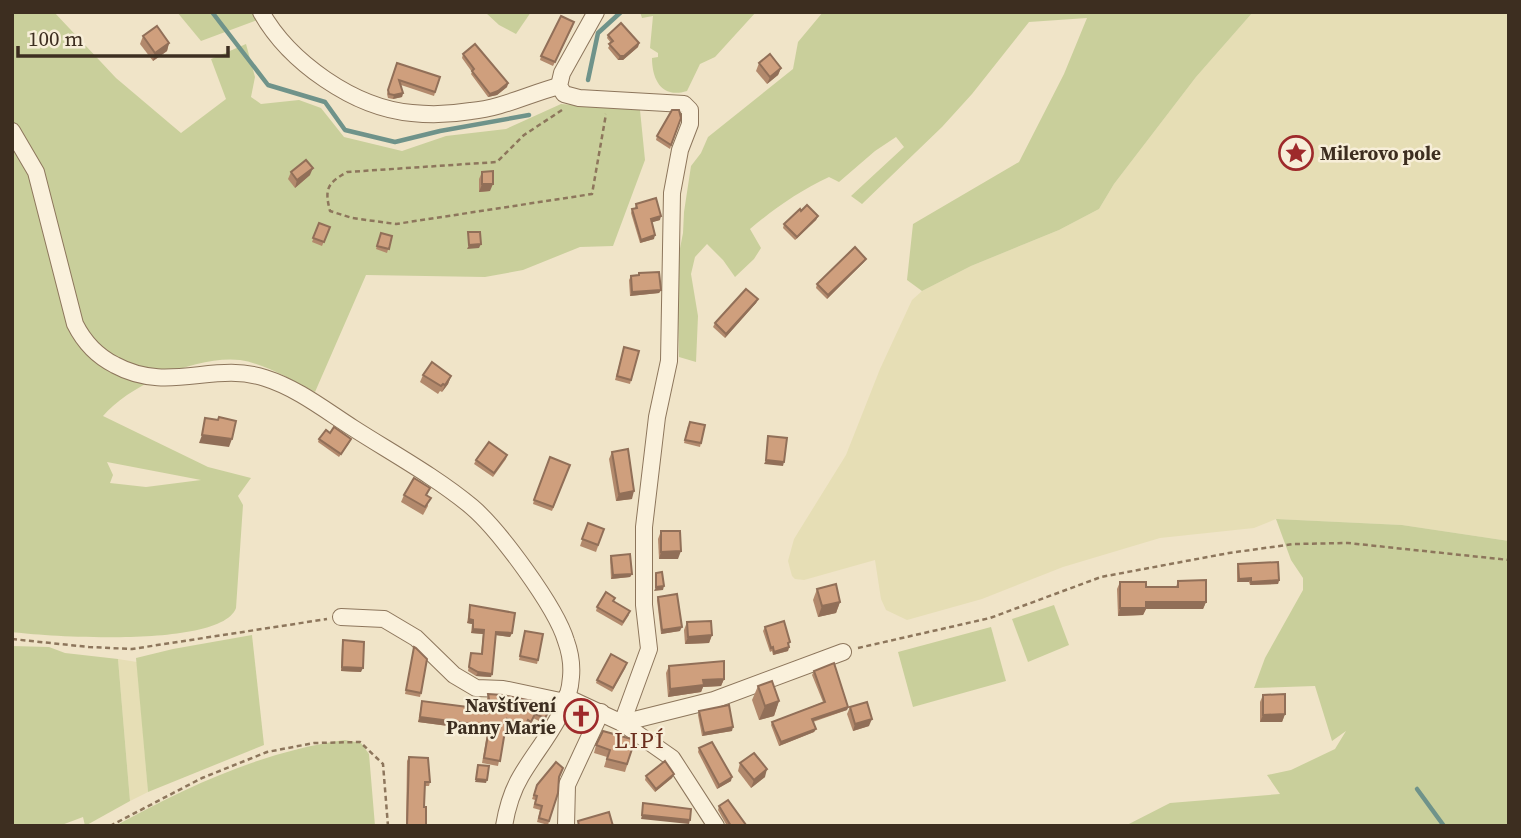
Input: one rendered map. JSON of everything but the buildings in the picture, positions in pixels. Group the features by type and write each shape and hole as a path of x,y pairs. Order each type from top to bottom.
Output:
{"street":[{"path":"596,12 562,73 559,86 564,94 579,98 684,104 690,110 690,124 680,150 671,193 669,361 657,417 644,527 644,605 649,649 622,723"},
{"path":"268,16 280,42 317,74 383,108 412,113 472,111 508,104 559,86"},
{"path":"12,131 36,172 73,317 79,331 92,348 119,368 154,379 252,374 297,392 459,496 492,527 532,580 559,624 566,641 571,677 566,699 553,726 520,778 509,803 504,826"},
{"path":"341,617 384,619 416,638 454,675 476,688 503,689 566,699 622,723 672,758 716,826"},
{"path":"622,723 714,700 844,652"},
{"path":"566,826 567,785 601,712"}],"path":[{"path":"579,98 524,135 497,162 347,172 331,182 326,196 330,211 352,218 396,224 592,194 608,100"},
{"path":"844,652 990,618 1101,577 1294,544 1348,543 1509,560"},
{"path":"12,639 132,649 341,617"},
{"path":"110,826 202,778 267,752 314,743 360,742 383,764 388,826"}],"shaded area":[{"path":"1253,12 1509,12 1509,541 1402,525 1276,519 1254,528 1160,538 1063,567 982,599 907,620 886,610 881,599 875,560 804,580 795,579 788,561 794,539 846,455 880,369 912,300 922,291 971,266 1059,230 1099,209 1114,184 1196,77"},
{"path":"118,659 137,662 148,792 130,801"}],"green space":[{"path":"12,12 54,12 116,78 181,133 226,99 211,59 246,44 255,77 251,97 261,104 299,100 321,108 344,137 402,151 446,136 506,129 561,104 640,110 645,160 613,246 580,247 523,270 485,277 366,275 315,392 259,365 240,360 205,362 185,367 147,383 129,393 103,416 208,467 251,478 238,496 243,505 236,608 224,621 200,629 133,637 12,632","holes":["107,462 201,480 146,487 110,483 113,475"]},
{"path":"177,12 252,12 257,20 201,41"},
{"path":"485,12 531,12 516,34 499,25"},
{"path":"640,12 756,12 715,57 700,64 687,91 678,93 665,90 656,80 652,58 658,57 658,53 650,48 653,16 642,18"},
{"path":"823,12 1253,12 1196,77 1114,184 1099,209 1059,230 971,266 922,291 907,280 913,224 1019,162 1064,74 1087,18 1029,22 942,127 862,204 851,196 904,147 896,137 839,182 829,177 818,182 788,200 750,229 761,248 754,259 735,277 707,244 695,257 691,274 698,316 696,362 679,357 677,264 691,166 708,137 793,69 798,42"},
{"path":"1276,519 1402,525 1509,541 1509,826 1125,826 1170,803 1280,794 1267,775 1291,770 1335,749 1346,731 1332,741 1315,686 1254,688 1265,658 1303,590 1303,578 1291,560"},
{"path":"1054,605 1069,645 1028,662 1012,619"},
{"path":"991,627 1006,681 913,707 898,652"},
{"path":"252,635 264,745 148,792 136,658"},
{"path":"12,646 49,647 65,653 118,659 130,801 85,826 83,817 59,826 12,826"},
{"path":"345,740 361,743 369,754 375,826 115,826 226,772 284,753"}],"waterway":[{"path":"212,12 268,85 325,102 345,130 395,142 529,115"},
{"path":"588,80 598,33 621,12"},
{"path":"1417,789 1444,826"}],"place":[{"name":"Milerovo pole","path":"1296,153"},
{"name":"Navštívení Panny Marie","path":"581,716"}],"district":[{"name":"LIPÍ","path":"640,740"}]}
